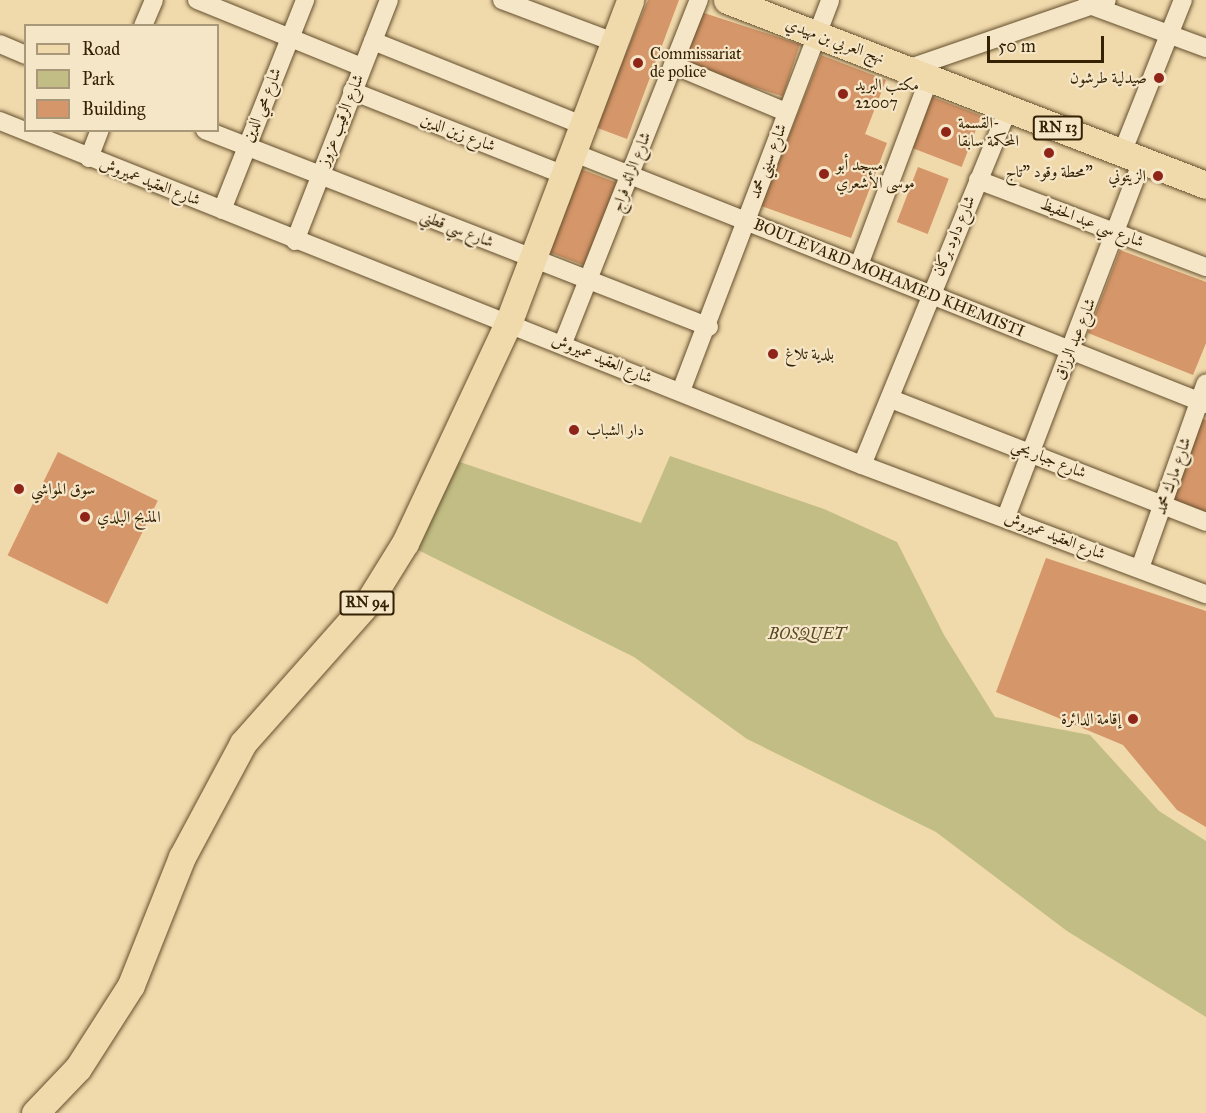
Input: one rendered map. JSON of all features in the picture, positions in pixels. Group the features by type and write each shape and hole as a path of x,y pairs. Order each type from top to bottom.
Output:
{"main road":[{"name":"RN 94","path":"35,1113 78,1068 131,985 182,856 243,743 369,601 405,543 509,321 630,0"},
{"name":"نهج العربي بن مهيدي","path":"727,0 920,72"},
{"name":"RN 13","path":"920,72 1008,109 1206,185"}],"street":[{"path":"144,24 154,0"},
{"path":"197,0 362,66"},
{"name":"شارع محي الدين","path":"222,210 304,0"},
{"name":"شارع الرقيب عزوز","path":"295,241 389,0"},
{"path":"502,0 614,42"},
{"name":"شارع الرائد فراج","path":"563,344 699,0"},
{"name":"شارع سيني محمد","path":"681,391 709,327 745,221 830,0"},
{"name":"شارع عبد الرزاق","path":"1006,517 1117,233 1132,157 1170,34 1184,0"},
{"path":"859,265 920,72 1092,1 1206,48"},
{"path":"373,41 582,125"},
{"path":"0,44 24,54"},
{"path":"673,65 786,112"},
{"name":"شارع زين الدين","path":"352,92 568,163"},
{"name":"شارع داود بركان","path":"862,465 891,399 930,292 1008,109"},
{"name":"شارع العقيد عميروش","path":"0,121 24,131"},
{"name":"شارع العقيد عميروش","path":"26,132 295,241 509,321 862,465 1006,517 1206,594"},
{"path":"89,158 99,132"},
{"name":"شارع سي قطني","path":"210,132 709,327"},
{"name":"BOULEVARD MOHAMED KHEMISTI","path":"568,163 631,173 745,221 930,292 1202,403"},
{"name":"شارع سي عبد الحفيظ","path":"978,180 1206,267"},
{"name":"شارع مارك محمد","path":"1140,568 1202,403 1206,383"},
{"name":"شارع جبار يحي","path":"891,399 1030,451 1206,522"}],"green space":[{"name":"BOSQUET","path":"670,456 824,509 897,542 944,635 995,717 1090,735 1159,811 1206,841 1206,1017 1067,931 936,832 747,739 634,657 418,550 445,457 641,523"}],"building":[{"name":"Commissariat de police","path":"648,0 679,0 627,139 595,127"},
{"path":"701,12 800,44 783,96 684,64"},
{"name":"مسجد أبو موسى الأشعري","path":"821,55 886,80 865,134 887,143 851,238 761,206"},
{"name":"القسمة- المحكمة سابقا","path":"930,96 981,116 962,167 910,147"},
{"path":"918,167 949,179 928,234 897,222"},
{"path":"581,169 617,183 586,266 549,252"},
{"path":"1120,250 1206,282 1206,343 1193,375 1088,333"},
{"path":"1202,419 1206,420 1206,514 1171,500"},
{"name":"المذبح البلدي","path":"58,452 158,501 107,604 8,555"},
{"name":"إقامة الدائرة","path":"1046,558 1206,611 1206,827 1177,810 1123,745 996,692"}],"place":[{"name":"Commissariat de police","path":"638,63"},
{"name":"صيدلية طرشون","path":"1159,78"},
{"name":"مكتب البريد 22007","path":"843,94"},
{"name":"القسمة- المحكمة سابقا","path":"946,132"},
{"name":"محطة وقود \"تاج\"","path":"1049,153"},
{"name":"مسجد أبو موسى الأشعري","path":"824,174"},
{"name":"الزيتوني","path":"1158,176"},
{"name":"بلدية تلاغ","path":"773,354"},
{"name":"دار الشباب","path":"574,430"},
{"name":"سوق المواشي","path":"19,489"},
{"name":"المذبح البلدي","path":"85,517"},
{"name":"إقامة الدائرة","path":"1133,719"}]}
